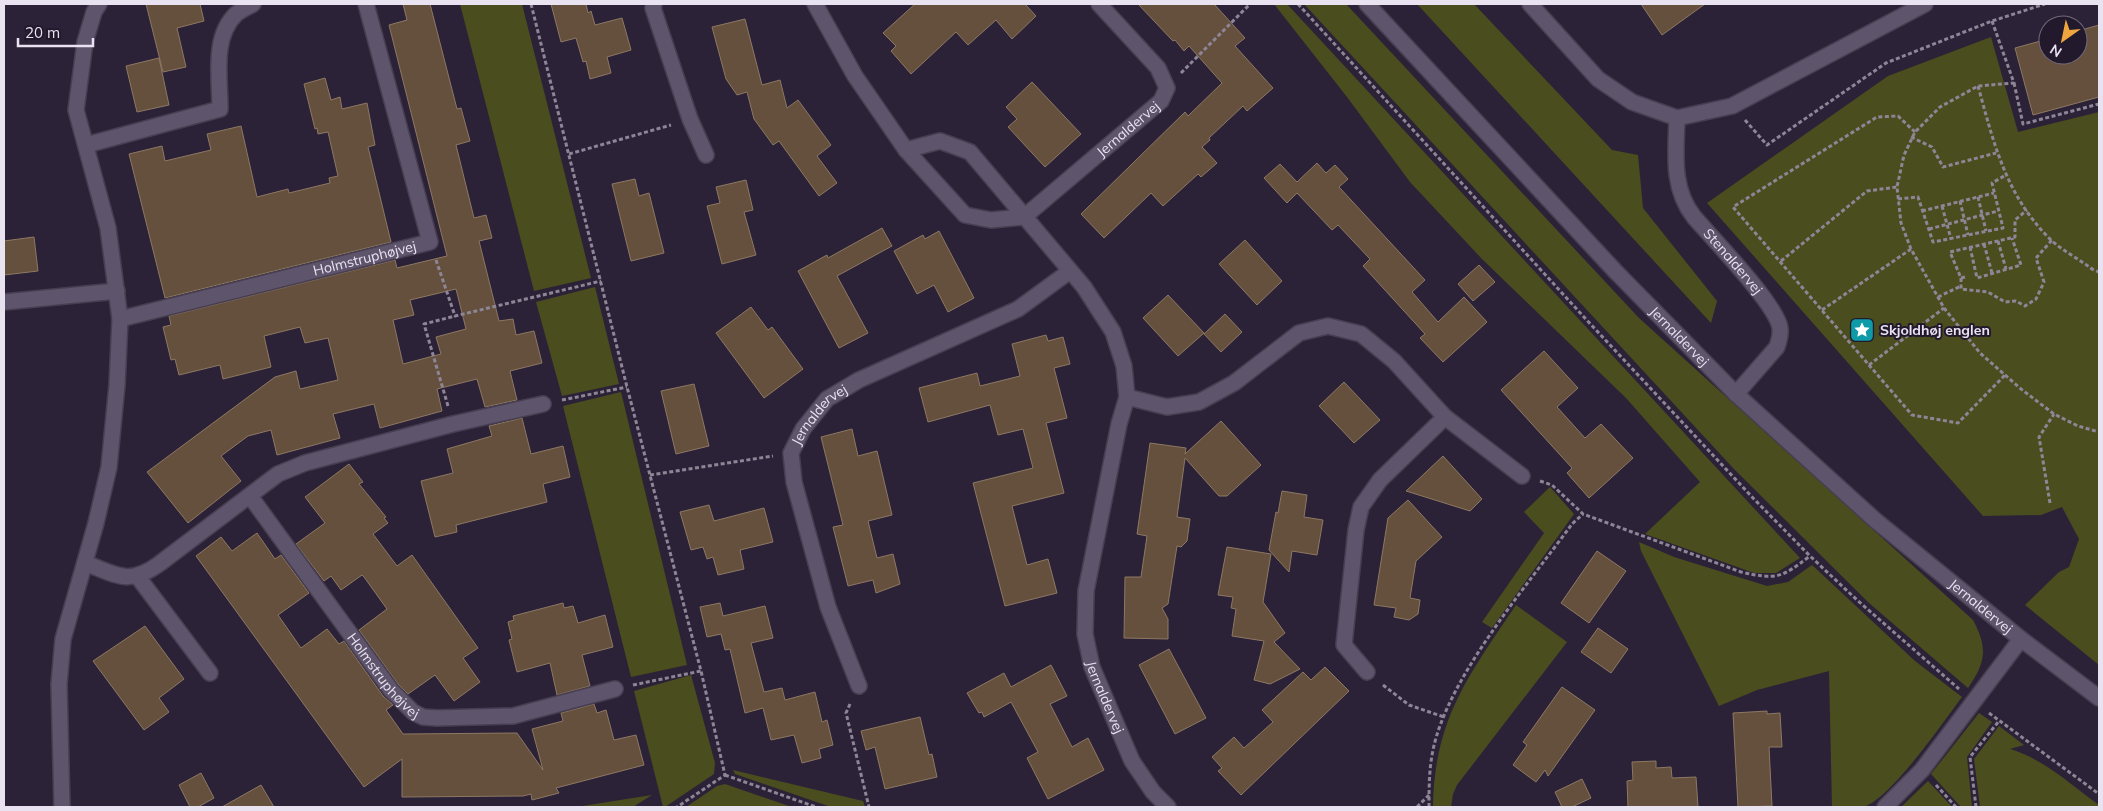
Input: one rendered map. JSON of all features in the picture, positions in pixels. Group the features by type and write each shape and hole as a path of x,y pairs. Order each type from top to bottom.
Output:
{"street":[{"path":"86,146 220,109 220,46 226,28 237,14 253,4"},
{"name":"Holmstruphøjvej","path":"120,319 430,242 366,4"},
{"path":"654,4 653,8 690,119 706,155"},
{"path":"815,4 855,76 906,150 965,215 991,220 1024,216"},
{"name":"Jernaldervej","path":"1024,216 1161,101 1167,88 1158,68 1099,4"},
{"name":"Jernaldervej","path":"1367,4 1616,272 1736,394 1875,520 2021,639 2099,698"},
{"path":"1530,4 1598,79 1632,102 1678,118 1732,106 1925,4"},
{"path":"62,807 59,684 63,639 85,563 109,467 117,385 120,319 108,228 76,110 92,6"},
{"name":"Stenaldervej","path":"1678,118 1676,174 1678,187 1684,203 1770,305 1780,328 1777,348 1736,394"},
{"name":"Jernaldervej","path":"906,150 940,141 970,152 1084,287 1113,332 1124,366 1127,396 1119,424 1086,591 1085,634 1092,667 1132,761 1153,792 1168,807"},
{"name":"Jernaldervej","path":"859,686 828,607 794,482 792,453 803,429 827,399 859,380 1018,309 1070,271"},
{"path":"4,302 117,291"},
{"path":"1127,396 1167,407 1199,402 1234,383 1299,334 1328,326 1361,334 1394,362 1446,417 1522,476"},
{"path":"85,563 128,578 138,577 159,564 278,474 305,463 454,424 543,404"},
{"path":"1367,672 1344,645 1356,530 1361,507 1380,480 1446,417"},
{"name":"Holmstruphøjvej","path":"250,496 391,690 413,712 423,717 437,718 513,716 615,689"},
{"path":"138,577 210,672"},
{"name":"Jernaldervej","path":"1885,807 1922,770 2021,639"}],"path":[{"path":"531,4 627,387 701,671 725,775"},
{"path":"1167,88 1250,4"},
{"path":"1298,4 1583,316 1810,556 1916,653 1975,702 2099,794"},
{"path":"1732,106 1767,145 1886,63 1992,21 2044,4"},
{"path":"1992,21 2014,83 2023,124 2099,104"},
{"path":"2014,83 1978,86 1940,107 1915,132 1904,155 1897,187 1900,222 1911,249 1944,308 1980,353 2054,414 2078,426 2099,432"},
{"path":"1978,86 1996,153 2012,189 2052,240 2099,272"},
{"path":"1915,132 1898,116 1877,117 1733,207 1912,415 1958,424 2006,375"},
{"path":"569,154 690,119"},
{"path":"1911,137 1932,147 1943,167 1996,153"},
{"path":"1898,199 1918,197 1933,242 1986,232 2003,228 1992,183 2006,175"},
{"path":"1781,261 1867,191 1897,187"},
{"path":"1922,211 1994,193"},
{"path":"1978,197 1986,232"},
{"path":"1960,201 1968,235"},
{"path":"1942,206 1951,239"},
{"path":"1961,286 1963,278 1950,252 2015,237 2015,220 2027,210"},
{"path":"1928,229 1998,211"},
{"path":"1970,247 1977,278 2021,265 2012,238"},
{"path":"1961,286 1961,289 1988,292 2005,302 2016,301 2025,306 2036,299 2044,282 2036,258 2052,240"},
{"path":"1998,241 2006,269"},
{"path":"430,242 455,316"},
{"path":"1984,244 1992,273"},
{"path":"1822,310 1911,249"},
{"path":"454,424 424,324 601,281"},
{"path":"1938,297 1961,286"},
{"path":"1869,365 1944,308"},
{"path":"543,404 627,387"},
{"path":"2050,503 2039,437 2054,414"},
{"path":"650,475 792,453"},
{"path":"1522,476 1552,485 1583,514 1741,572 1766,578 1786,574 1810,556"},
{"path":"1429,807 1433,750 1444,717 1461,681 1490,636 1572,524 1583,514"},
{"path":"615,689 701,671"},
{"path":"1381,683 1409,705 1444,717"},
{"path":"859,686 846,713 869,807"},
{"path":"1976,807 1970,757 1998,720"},
{"path":"1922,770 1956,807"},
{"path":"677,807 725,775"},
{"path":"725,775 816,807"},
{"path":"1417,807 1429,794"}],"green space":[{"path":"460,4 522,4 591,278 534,291"},
{"path":"1274,4 1287,4 1800,558 1776,573 1754,573 1645,534 1700,482 1626,398 1482,259 1410,182 1347,97"},
{"path":"1304,4 1346,4 1639,318 1973,620 1981,639 1983,655 1974,679 1968,688 1869,603 1734,469"},
{"path":"1417,4 1474,4 1612,150 1638,155 1643,208 1717,301 1711,323"},
{"path":"1991,37 2018,132 2099,112 2099,665 2025,605 2059,572 2069,567 2079,539 2062,507 2041,515 1983,516 1707,203 1888,76"},
{"path":"595,287 619,384 562,396 536,302"},
{"path":"621,392 687,665 631,677 563,406"},
{"path":"1550,487 1574,514 1492,628 1482,622 1544,533 1524,512"},
{"path":"1639,542 1674,557 1767,586 1788,582 1812,565 1915,661 1962,697 1916,758 1887,790 1874,801 1863,807 1832,807 1829,671 1757,690 1719,706 1641,551"},
{"path":"1516,605 1567,642 1457,785 1451,807 1433,807 1435,776 1447,723 1469,676"},
{"path":"691,675 715,763 714,774 663,807 634,691"},
{"path":"1979,713 1992,722 1967,757 1972,807 1961,807 1931,774"},
{"path":"1999,726 2024,745 2010,749 2022,753 2046,766 2068,781 2099,805 2099,807 1980,807 1974,759"},
{"path":"733,770 863,801 865,807 831,807 735,774"},
{"path":"1928,781 1952,807 1901,807"},
{"path":"725,784 792,807 686,807 717,786"},
{"path":"652,795 633,807 576,807"}],"building":[{"path":"146,4 200,4 204,21 177,28 186,67 163,72"},
{"path":"403,4 430,4 457,109 461,108 470,141 456,145 474,218 486,215 492,238 479,241 499,321 513,319 516,335 534,331 542,363 510,371 517,400 485,407 477,379 437,389 442,411 380,428 374,404 333,414 340,438 277,455 271,430 248,436 221,456 241,481 188,523 147,472 275,377 296,371 300,389 338,380 328,338 305,343 300,327 264,336 271,367 223,379 220,365 179,375 175,359 171,360 163,327 171,325 169,316 395,260 397,268 447,256 389,25 407,20","holes":["456,289 466,329 436,337 441,354 403,364 393,320 414,315 410,300"]},
{"path":"551,4 586,4 588,13 591,11 595,25 622,18 631,50 607,57 611,73 590,79 586,61 583,62 576,38 561,42"},
{"path":"915,4 1025,4 1036,16 1012,39 996,20 968,45 956,32 911,74 891,51 896,46 883,33"},
{"path":"1138,4 1214,4 1245,38 1235,46 1273,88 1247,111 1243,106 1202,147 1217,163 1201,177 1198,174 1163,206 1151,193 1104,238 1081,214 1185,112 1188,116 1222,83 1189,46 1184,51"},
{"path":"1641,4 1705,4 1662,35"},
{"path":"745,19 762,85 780,80 787,108 798,100 831,145 817,156 837,183 819,196 779,141 773,145 754,119 747,92 737,95 726,79 712,27"},
{"path":"2099,25 2099,97 2033,115 2015,48 2038,42 2038,65 2088,65 2088,28"},
{"path":"159,58 169,105 137,112 126,66"},
{"path":"325,78 331,100 340,97 342,109 367,103 375,145 368,147 391,242 165,298 129,154 162,146 165,161 211,150 207,134 241,126 257,197 288,189 289,193 330,183 329,178 338,176 328,132 318,134 317,128 315,129 304,84"},
{"path":"1032,82 1081,134 1045,167 1008,127 1017,119 1006,107"},
{"path":"1317,163 1326,173 1335,165 1348,179 1339,187 1425,280 1412,292 1438,322 1464,297 1487,322 1443,362 1420,338 1425,334 1363,266 1370,259 1338,225 1332,230 1297,193 1287,203 1264,178 1280,164 1297,182"},
{"path":"635,179 639,196 649,193 664,253 631,261 612,184"},
{"path":"746,180 753,210 744,212 756,255 722,264 707,206 720,203 716,187"},
{"path":"882,228 892,246 837,276 868,333 839,348 798,271 827,255 828,258"},
{"path":"939,231 974,298 948,312 934,285 917,294 894,251 923,235 925,239"},
{"path":"34,237 38,271 4,275 4,241"},
{"path":"1245,240 1282,281 1257,305 1219,264"},
{"path":"1479,265 1495,282 1473,301 1458,284"},
{"path":"1168,295 1204,333 1178,356 1143,318"},
{"path":"751,307 768,330 772,327 803,369 764,398 716,333"},
{"path":"1225,314 1242,332 1221,352 1204,334"},
{"path":"1046,335 1048,341 1063,337 1070,364 1054,368 1067,418 1046,423 1064,493 1012,506 1027,565 1048,559 1057,593 1005,606 973,483 1033,468 1023,429 998,435 990,405 928,422 919,388 977,373 980,386 1020,376 1012,344"},
{"path":"1544,351 1578,388 1557,407 1585,438 1601,424 1633,458 1589,498 1567,473 1572,468 1501,390"},
{"path":"1344,382 1380,420 1354,443 1319,406"},
{"path":"694,384 709,446 676,454 661,391"},
{"path":"522,418 531,454 563,446 570,477 543,484 547,502 456,525 457,532 435,537 421,481 453,473 447,449 492,436 489,426"},
{"path":"1221,421 1261,465 1227,496 1219,496 1185,458 1177,517 1190,519 1187,541 1181,547 1177,546 1168,604 1162,608 1168,619 1168,639 1124,638 1125,577 1141,577 1147,536 1137,534 1150,443 1186,448 1185,454"},
{"path":"852,429 858,456 877,451 892,515 868,521 877,558 893,554 900,584 876,593 873,580 848,586 833,527 843,525 821,437"},
{"path":"1443,456 1482,499 1470,511 1406,491"},
{"path":"349,464 363,482 359,484 386,517 384,518 388,523 373,534 397,566 412,555 478,648 463,658 480,682 454,701 435,675 408,694 398,684 359,630 387,609 364,577 362,575 341,590 331,576 324,581 296,544 325,523 305,497"},
{"path":"1282,491 1307,495 1304,517 1323,520 1317,555 1292,551 1289,572 1269,550"},
{"path":"1408,500 1442,537 1416,561 1410,598 1420,600 1418,614 1409,620 1394,617 1396,608 1374,605 1388,518"},
{"path":"709,505 714,521 764,508 773,542 740,550 744,569 718,575 713,557 707,559 703,547 691,550 680,512"},
{"path":"257,533 275,559 281,555 309,593 278,615 301,648 327,629 339,644 344,641 383,696 393,705 386,710 403,734 517,733 543,770 532,729 563,721 561,713 594,704 597,713 606,710 614,740 636,735 644,765 556,788 559,793 532,800 531,794 523,796 402,797 402,759 364,787 196,556 221,537 232,551"},
{"path":"1227,547 1271,554 1263,602 1285,633 1274,642 1300,669 1270,684 1254,680 1264,641 1232,636 1236,609 1231,608 1233,597 1218,595"},
{"path":"1597,551 1626,571 1589,623 1561,603"},
{"path":"563,603 564,608 573,606 578,623 605,615 613,647 582,655 590,686 557,695 550,663 517,672 509,640 512,639 508,622 514,620 513,616"},
{"path":"720,603 723,616 765,606 773,638 751,643 764,692 782,688 785,700 815,692 822,722 827,720 833,745 819,749 821,758 802,763 794,735 771,740 763,708 745,713 730,649 725,650 721,634 707,637 700,607"},
{"path":"145,626 184,679 159,698 169,712 144,730 93,661"},
{"path":"1598,628 1628,649 1611,673 1581,652"},
{"path":"1169,649 1206,718 1175,734 1139,665"},
{"path":"1051,665 1067,696 1050,704 1072,747 1088,738 1104,770 1048,799 1027,758 1038,752 1011,702 984,717 982,712 979,713 967,693 1004,673 1011,687"},
{"path":"1325,667 1349,691 1241,795 1218,771 1222,768 1212,757 1234,737 1244,748 1273,722 1262,710 1303,672 1311,680"},
{"path":"1562,687 1595,710 1548,776 1545,770 1536,782 1513,765 1527,745 1523,742"},
{"path":"1767,711 1767,714 1780,713 1782,747 1769,747 1772,806 1738,807 1733,713"},
{"path":"920,717 929,755 932,754 937,777 885,789 875,747 866,750 861,731"},
{"path":"1656,761 1656,768 1671,767 1672,778 1696,777 1698,807 1628,807 1627,781 1633,780 1632,762"},
{"path":"201,773 214,798 198,807 190,807 179,785"},
{"path":"1582,779 1591,798 1572,807 1562,807 1555,792"},
{"path":"261,785 274,807 222,807"}],"place":[{"name":"Skjoldhøj englen","path":"1862,330"}]}
